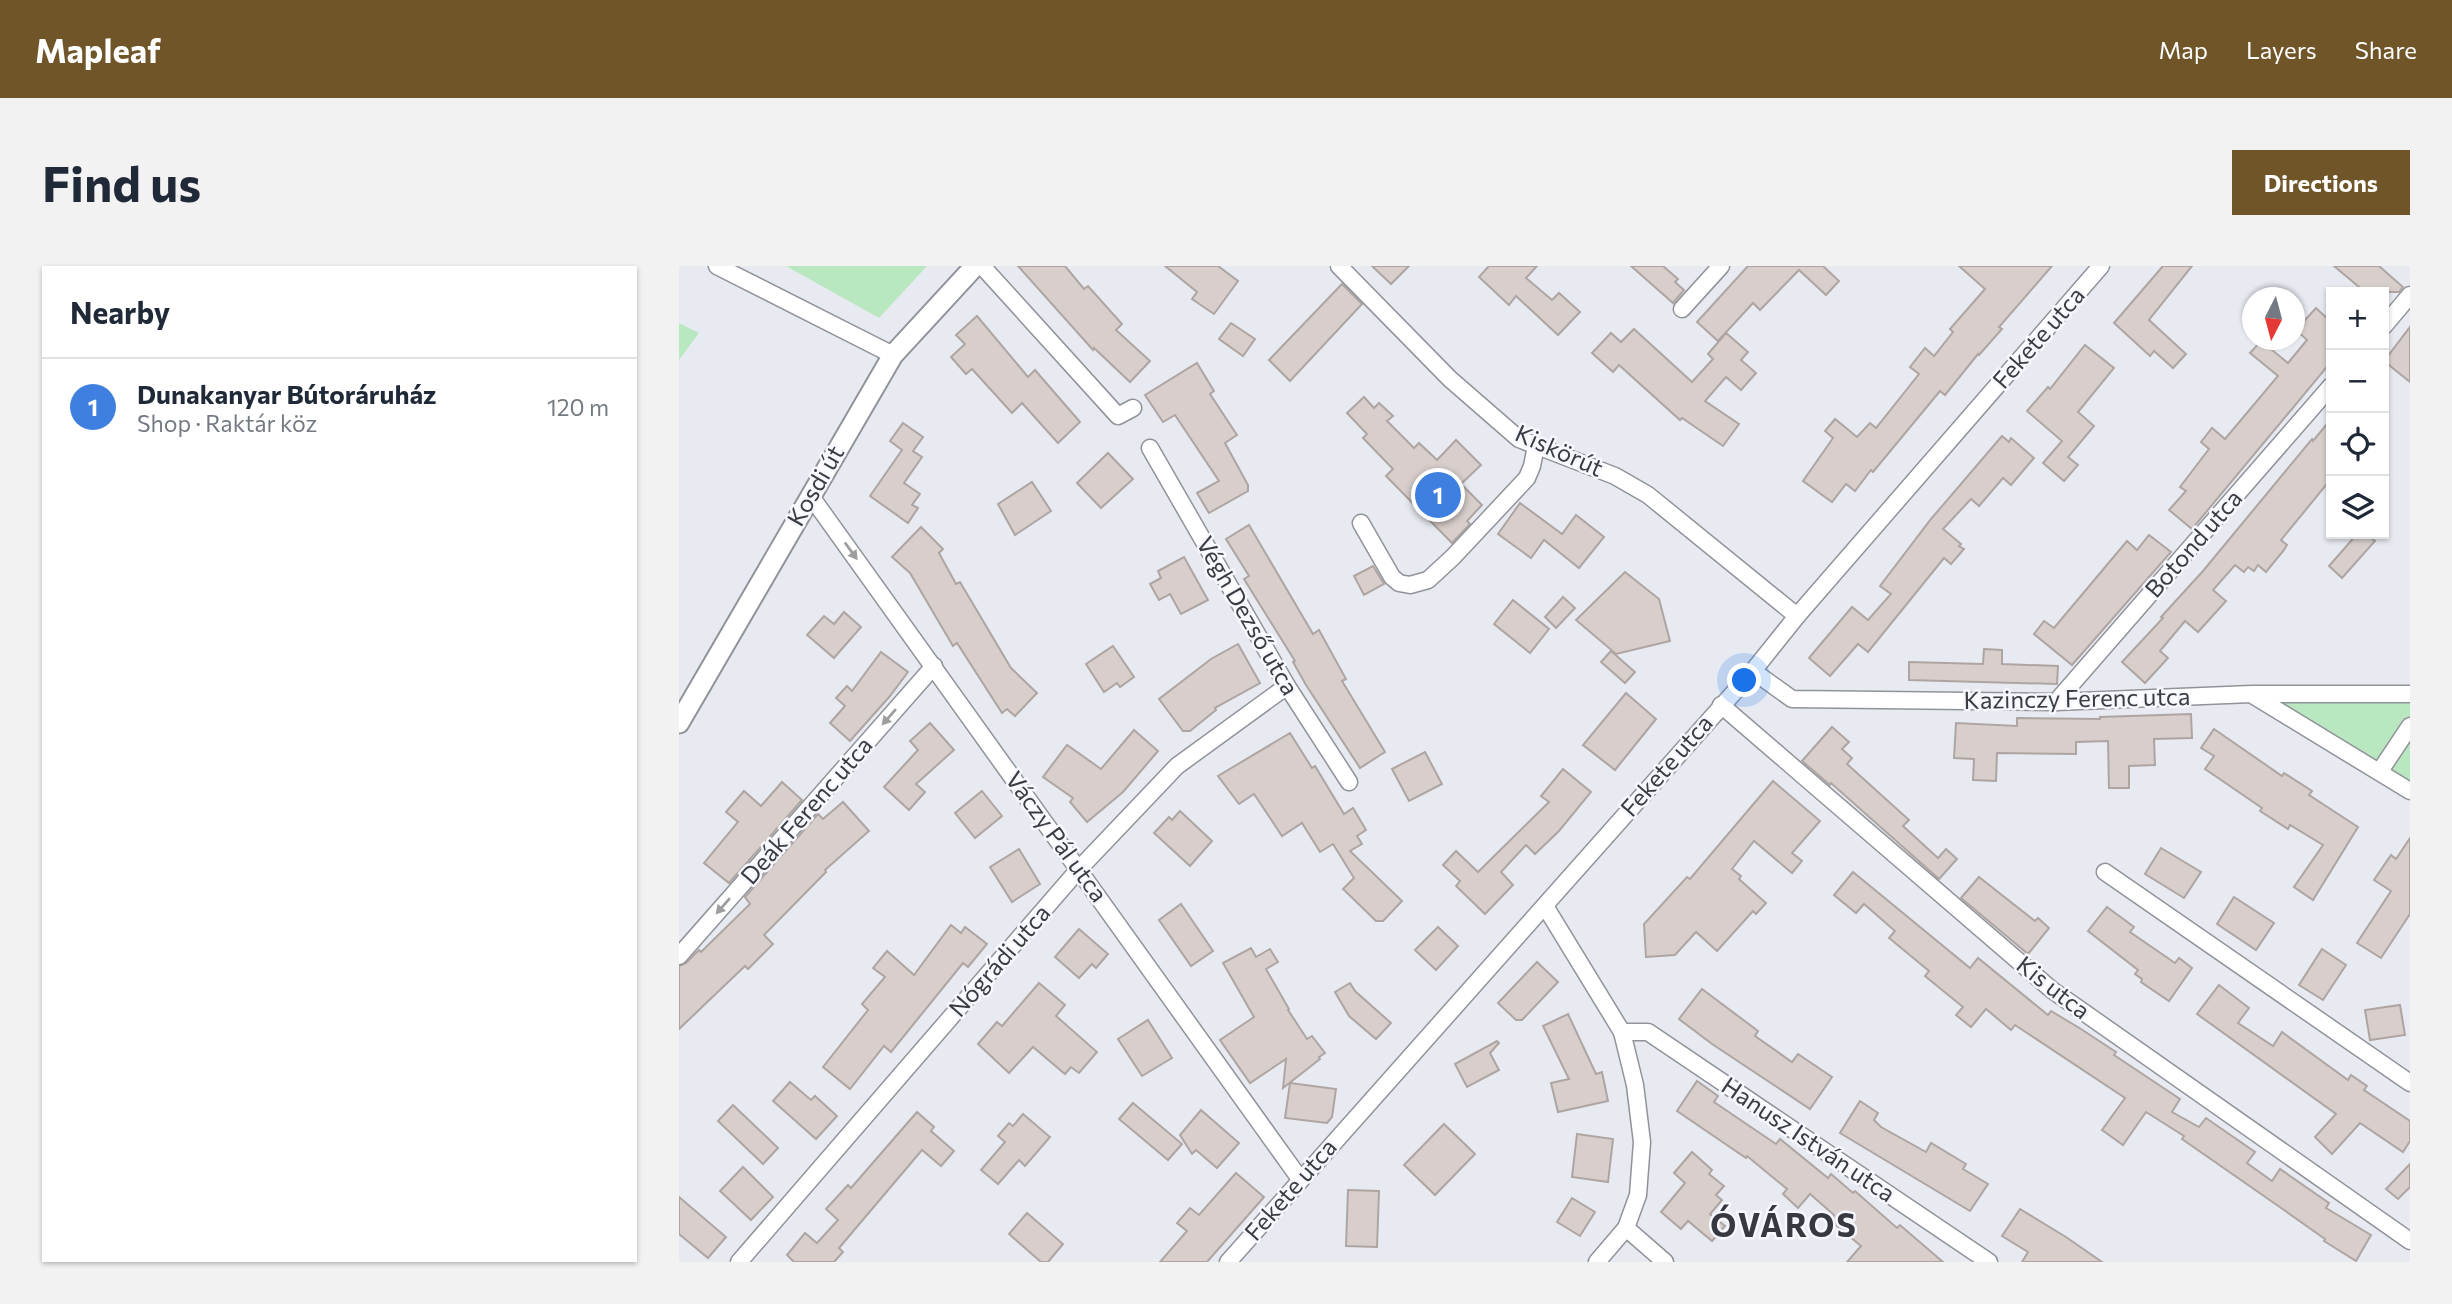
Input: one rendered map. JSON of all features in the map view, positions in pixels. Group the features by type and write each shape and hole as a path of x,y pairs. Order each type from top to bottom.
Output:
{"street":[{"path":"717,266 893,355"},
{"name":"Kosdi út","path":"679,723 893,355 975,266"},
{"path":"982,266 1118,416 1133,408"},
{"name":"Kiskörút","path":"1339,266 1459,388 1519,439 1607,472 1648,495 1797,616"},
{"path":"1682,309 1721,266"},
{"name":"Fekete utca","path":"1228,1262 1753,671 1797,616 2101,266"},
{"path":"2389,320 2410,295"},
{"name":"Botond utca","path":"2056,702 2326,392"},
{"path":"1361,523 1392,577 1399,583 1410,585 1428,580 1527,478 1536,446"},
{"name":"Végh Dezső utca","path":"1150,448 1287,686 1349,782"},
{"name":"Váczy Pál utca","path":"810,495 1300,1179"},
{"name":"Deák Ferenc utca","path":"679,956 934,666"},
{"name":"Kazinczy Ferenc utca","path":"1753,671 1792,699 2056,702 2252,694 2410,694"},
{"name":"Nógrádi utca","path":"739,1262 1079,869 1177,766 1287,686"},
{"path":"2252,694 2410,791"},
{"name":"Kis utca","path":"1721,705 2052,990 2410,1241"},
{"path":"2380,771 2410,726"},
{"path":"2105,872 2410,1083"},
{"path":"1545,906 1622,1032 1635,1085 1642,1142 1638,1195 1626,1228 1597,1262"},
{"name":"Hanusz István utca","path":"1622,1032 1648,1032 1989,1262"},
{"path":"1626,1228 1665,1262"}],"green space":[{"path":"786,266 927,266 879,318"},
{"path":"679,323 699,333 679,360"},
{"path":"2252,694 2410,694 2410,791"}],"building":[{"path":"1018,266 1065,266 1084,289 1088,286 1122,324 1116,330 1150,361 1130,382 1094,348 1093,350"},
{"path":"1165,266 1218,266 1238,281 1214,314 1192,299 1197,292"},
{"path":"1372,266 1409,266 1391,284"},
{"path":"1489,266 1537,266 1526,278 1552,300 1559,293 1580,312 1558,335 1516,296 1509,305 1479,277"},
{"path":"1631,266 1663,266 1678,279 1675,282 1684,290 1673,303"},
{"path":"1748,266 1823,266 1839,281 1826,295 1799,270 1760,310 1753,303 1718,341 1697,322"},
{"path":"1959,266 2052,266 1945,395 1940,391 1855,491 1846,484 1832,502 1803,481 1833,438 1825,431 1835,419 1857,437 1870,423 1876,428 1919,374 1910,367 1925,348 1934,356 1953,332 1950,329 1985,289"},
{"path":"2163,266 2192,266 2149,320 2186,354 2173,368 2154,351 2150,356 2114,323"},
{"path":"2334,266 2379,266 2403,287 2399,292 2389,292 2389,287 2359,287"},
{"path":"1342,284 1362,304 1290,381 1269,360"},
{"path":"2316,308 2326,317 2326,368 2192,529 2169,510 2186,491 2180,487 2209,449 2201,442 2212,428 2225,439 2278,376 2250,353 2253,350 2272,350 2288,363 2299,350 2305,350 2305,320"},
{"path":"977,316 1028,377 1035,370 1080,422 1058,443 1022,403 1012,413 972,369 966,374 951,357 965,344 956,335"},
{"path":"1231,323 1255,339 1243,356 1219,339"},
{"path":"2410,327 2410,382 2389,365 2389,354"},
{"path":"1634,329 1692,382 1713,359 1708,354 1726,333 1748,352 1741,360 1756,373 1741,390 1726,377 1705,401 1739,424 1723,446 1682,418 1680,420 1619,365 1613,372 1592,353 1611,333 1621,342"},
{"path":"2085,345 2114,368 2078,412 2094,426 2068,457 2078,465 2064,481 2043,463 2062,441 2027,411 2048,387 2050,389"},
{"path":"1197,363 1214,391 1210,394 1237,435 1225,443 1248,485 1248,491 1209,513 1197,493 1219,481 1175,415 1163,422 1145,395"},
{"path":"1364,397 1374,408 1379,403 1393,416 1387,421 1414,448 1419,443 1437,460 1456,440 1481,465 1461,484 1482,505 1467,521 1470,524 1452,543 1386,476 1393,469 1363,438 1367,434 1347,413"},
{"path":"903,423 923,437 913,451 922,457 904,483 920,494 912,505 918,508 908,523 870,496 902,450 890,441"},
{"path":"2326,425 2326,485 2281,540 2287,545 2284,550 2266,572 2258,565 2254,571 2248,567 2244,572 2235,565 2213,590 2226,601 2198,632 2185,621 2160,651 2168,658 2145,683 2122,662 2163,618 2161,617 2203,571 2312,439 2313,441"},
{"path":"2002,436 2009,442 2011,438 2034,458 2011,485 2003,478 1979,506 1971,499 1943,529 1964,549 1951,564 1944,558 1868,652 1858,644 1830,676 1809,658 1852,607 1868,620 1891,594 1880,586 1931,519"},
{"path":"1108,453 1133,479 1101,508 1077,483"},
{"path":"1032,482 1051,511 1015,535 998,504"},
{"path":"1520,503 1562,534 1576,515 1604,537 1579,568 1544,540 1531,558 1498,534"},
{"path":"1249,525 1313,634 1319,630 1346,679 1342,681 1385,752 1360,768 1306,685 1293,662 1295,661 1244,579 1249,576 1226,539"},
{"path":"921,527 943,549 939,553 956,584 960,582 1011,668 1037,693 1015,716 1007,709 1002,713 957,643 953,646 910,573 892,557"},
{"path":"2149,535 2171,552 2072,665 2034,634 2044,621 2054,628 2127,541 2137,550"},
{"path":"2353,539 2375,541 2342,578 2329,566"},
{"path":"1184,557 1208,600 1181,614 1170,594 1159,600 1150,584 1161,578 1158,571"},
{"path":"1373,566 1384,584 1364,595 1354,576"},
{"path":"1625,572 1659,599 1670,641 1616,654 1576,620"},
{"path":"1563,597 1575,608 1556,628 1545,617"},
{"path":"1513,600 1549,629 1530,653 1494,624"},
{"path":"844,612 861,627 834,658 807,635 824,616 834,624"},
{"path":"1238,644 1260,683 1215,708 1216,710 1190,731 1183,731 1159,699 1211,659"},
{"path":"1113,646 1134,677 1120,687 1117,683 1104,692 1086,664"},
{"path":"1984,649 2002,650 2002,664 2058,666 2057,684 1909,680 1909,662 1983,664"},
{"path":"1611,651 1635,672 1625,683 1601,662"},
{"path":"881,652 908,672 850,741 830,723 845,706 836,698 847,686 852,691"},
{"path":"1626,693 1656,719 1615,770 1583,745"},
{"path":"2191,714 2192,738 2154,739 2155,765 2129,766 2129,788 2109,788 2108,741 2076,742 2076,754 1997,753 1996,781 1973,780 1974,759 1954,758 1956,723 2017,726 2017,718 2100,719"},
{"path":"930,723 954,750 916,784 925,792 909,810 884,787 918,750 910,741"},
{"path":"1832,727 1849,742 1842,749 1852,758 1847,764 1909,820 1903,826 1938,858 1946,849 1957,859 1939,879 1831,783 1830,785 1802,761"},
{"path":"2214,729 2282,776 2284,773 2312,791 2309,795 2358,827 2313,900 2294,887 2323,845 2290,825 2288,829 2260,811 2262,808 2205,769 2214,756 2201,748"},
{"path":"1134,730 1158,751 1123,792 1087,822 1070,802 1073,798 1043,777 1067,745 1101,769"},
{"path":"1290,733 1312,768 1315,766 1344,814 1353,808 1366,830 1357,836 1362,844 1350,851 1402,901 1383,921 1376,921 1343,889 1354,878 1333,844 1320,852 1302,823 1282,836 1254,794 1239,804 1218,776"},
{"path":"1425,752 1442,784 1409,801 1392,769"},
{"path":"1563,769 1591,792 1559,831 1535,854 1526,845 1501,872 1513,885 1485,914 1456,886 1460,881 1443,865 1456,851 1478,872 1549,802 1541,796"},
{"path":"1773,781 1820,821 1792,853 1802,861 1792,873 1754,841 1732,869 1741,876 1739,879 1766,903 1756,914 1753,911 1717,951 1696,932 1675,955 1646,957 1644,924 1687,877 1690,879"},
{"path":"782,782 802,800 729,883 704,863 738,822 726,812 744,791 761,806"},
{"path":"982,791 1002,816 975,838 955,813"},
{"path":"843,802 869,831 825,870 764,935 773,944 748,969 745,966 679,1029 679,966 699,950 701,952 750,904 745,897 818,814 823,819"},
{"path":"1180,811 1212,841 1190,866 1154,833 1169,817 1172,820"},
{"path":"2410,838 2410,914 2381,958 2357,943 2391,891 2374,880 2391,855 2396,859"},
{"path":"2161,848 2201,872 2184,898 2145,874"},
{"path":"1019,849 1040,884 1012,902 990,867"},
{"path":"1853,872 1970,968 1978,958 2048,1015 2051,1011 2081,1029 2116,1052 2114,1055 2180,1099 2172,1112 2199,1127 2206,1118 2255,1152 2247,1163 2272,1181 2280,1169 2329,1203 2326,1208 2371,1235 2356,1261 2182,1139 2184,1136 2146,1112 2123,1145 2102,1130 2125,1098 2015,1025 2011,1030 1986,1009 1971,1027 1956,1015 1963,1007 1925,976 1929,971 1889,938 1895,931 1864,904 1856,913 1834,895"},
{"path":"1979,877 2035,921 2038,918 2049,928 2028,954 1961,898"},
{"path":"2234,897 2274,923 2256,950 2217,924"},
{"path":"1181,904 1213,951 1191,966 1159,920"},
{"path":"2107,907 2134,927 2130,932 2175,963 2179,958 2192,968 2169,1001 2141,982 2142,979 2135,974 2138,970 2088,931"},
{"path":"951,925 961,933 965,927 987,944 968,967 963,963 891,1052 884,1046 850,1089 823,1067 868,1010 862,1004 885,977 873,968 887,951 914,975"},
{"path":"1438,927 1458,946 1436,970 1415,950"},
{"path":"1079,929 1108,954 1096,968 1092,964 1079,978 1055,957"},
{"path":"1251,948 1256,957 1270,949 1278,962 1266,969 1307,1039 1312,1036 1325,1053 1283,1088 1286,1059 1250,1083 1220,1040 1254,1017 1223,963"},
{"path":"2322,949 2346,965 2323,1000 2299,985"},
{"path":"1537,962 1558,982 1522,1020 1516,1020 1498,1003"},
{"path":"1039,983 1065,1005 1056,1016 1097,1052 1079,1073 1071,1067 1065,1074 1033,1047 1009,1073 978,1044 997,1022 1002,1026"},
{"path":"1350,983 1355,991 1391,1023 1376,1039 1349,1016 1335,992"},
{"path":"2219,985 2249,1008 2238,1023 2273,1046 2282,1032 2348,1080 2351,1075 2367,1086 2364,1090 2410,1121 2410,1141 2403,1152 2360,1123 2332,1154 2315,1137 2336,1114 2197,1014"},
{"path":"1702,989 1758,1031 1755,1036 1792,1062 1798,1054 1832,1077 1810,1109 1679,1019"},
{"path":"2400,1005 2405,1035 2370,1040 2365,1010"},
{"path":"1568,1014 1596,1074 1602,1072 1608,1101 1558,1112 1551,1083 1569,1079 1543,1026"},
{"path":"1148,1020 1172,1058 1142,1076 1118,1039"},
{"path":"1497,1041 1499,1043 1490,1053 1499,1070 1467,1087 1455,1064"},
{"path":"1697,1081 1718,1096 1714,1102 1776,1144 1780,1139 1828,1178 1831,1174 1897,1228 1900,1225 1943,1262 1847,1262 1861,1246 1830,1220 1834,1215 1810,1194 1798,1208 1783,1194 1787,1189 1747,1156 1746,1158 1677,1111"},
{"path":"790,1082 811,1100 815,1096 837,1116 816,1139 773,1101"},
{"path":"1290,1083 1336,1089 1332,1117 1327,1123 1285,1118"},
{"path":"1860,1101 1878,1113 1874,1120 1881,1127 1926,1152 1931,1143 1966,1164 1963,1169 1988,1184 1970,1211 1840,1133"},
{"path":"1133,1103 1182,1144 1168,1160 1119,1119"},
{"path":"733,1105 778,1148 763,1164 718,1121"},
{"path":"1201,1110 1239,1143 1217,1168 1196,1150 1192,1154 1180,1135"},
{"path":"917,1112 934,1127 931,1131 954,1151 941,1166 922,1150 839,1248 843,1252 834,1262 794,1262 787,1255 805,1233 817,1243 838,1220 826,1209 848,1185 851,1188"},
{"path":"1023,1114 1050,1137 1025,1166 1019,1160 998,1184 981,1170 1005,1142 998,1136 1009,1123 1013,1126"},
{"path":"1444,1124 1475,1154 1435,1195 1404,1165"},
{"path":"1577,1134 1613,1139 1608,1182 1572,1177"},
{"path":"1692,1152 1712,1170 1709,1174 1724,1186 1716,1195 1722,1200 1710,1214 1725,1226 1712,1241 1688,1221 1681,1229 1661,1212 1685,1183 1674,1173"},
{"path":"2410,1164 2410,1187 2398,1199 2386,1189"},
{"path":"743,1167 773,1197 751,1220 720,1191"},
{"path":"1236,1173 1264,1197 1207,1262 1160,1262 1187,1231 1177,1223 1190,1208 1199,1215"},
{"path":"1348,1190 1379,1191 1377,1247 1346,1246"},
{"path":"679,1197 726,1237 708,1258 679,1234"},
{"path":"1572,1198 1595,1212 1580,1236 1557,1222"},
{"path":"2020,1209 2102,1262 2022,1262 2028,1252 2002,1236"},
{"path":"1027,1213 1063,1244 1048,1262 1041,1262 1009,1234"}],"place":[{"name":"Dunakanyar Bútoráruház","path":"1438,495"}],"district":[{"name":"ÓVÁROS","path":"1784,1226"}]}
